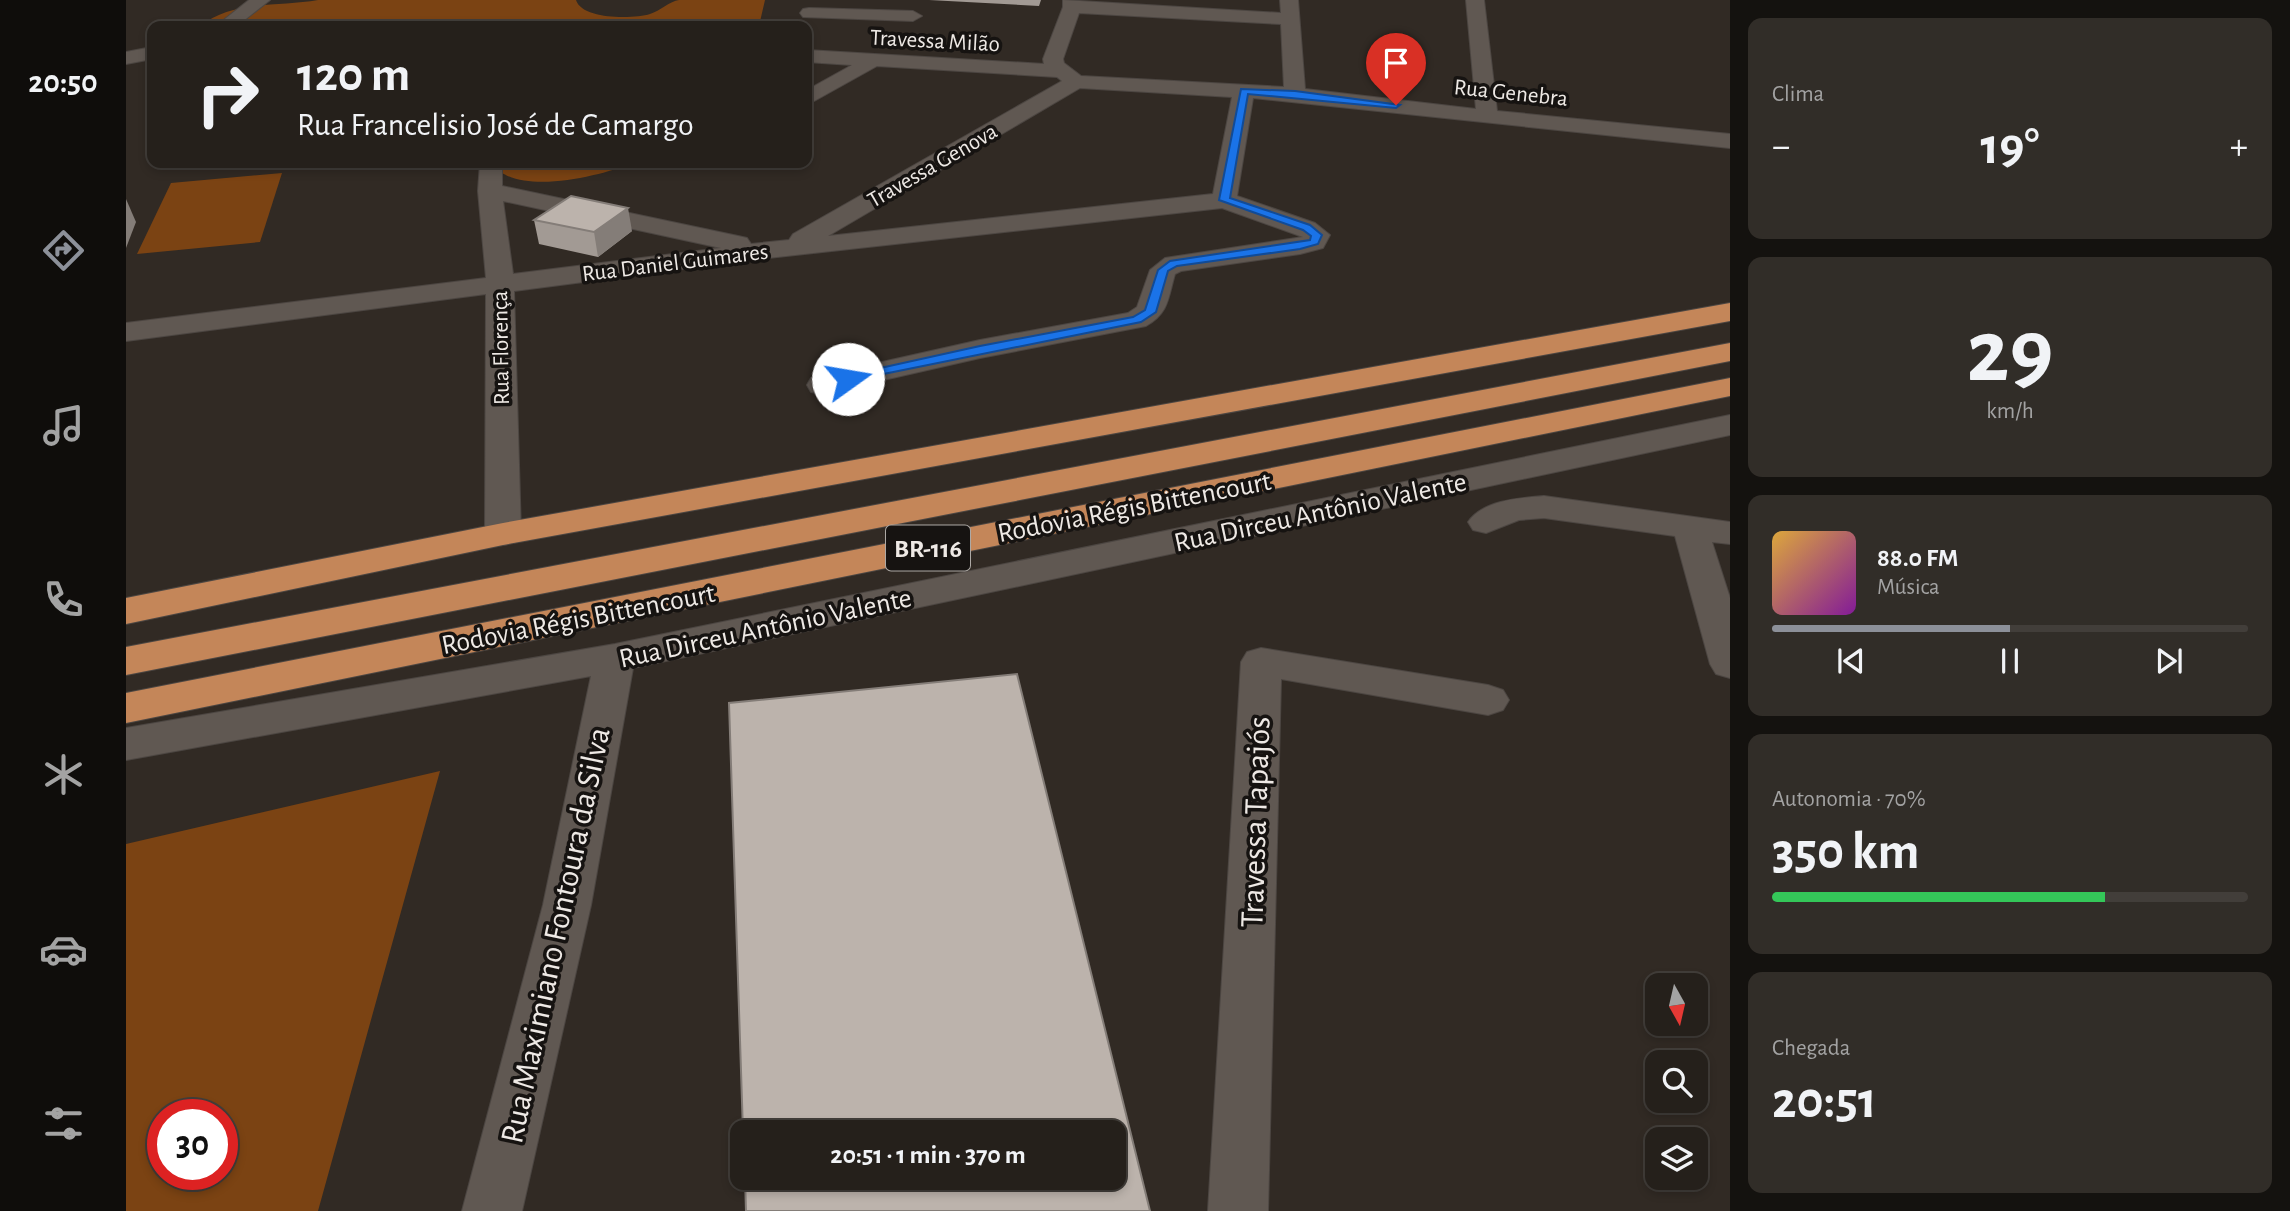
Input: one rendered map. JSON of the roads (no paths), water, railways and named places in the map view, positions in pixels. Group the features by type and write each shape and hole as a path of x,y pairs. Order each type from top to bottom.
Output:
{"highway":[{"path":"126,611 503,534 1730,312"},
{"name":"Rodovia Régis Bittencourt","path":"126,661 1730,352"},
{"name":"Rodovia Régis Bittencourt","path":"126,708 1730,387"}],"street":[{"path":"232,21 261,0"},
{"path":"1475,0 1487,116"},
{"path":"1069,77 1054,65 1053,59 1072,4 1289,9 1295,94"},
{"path":"808,6 913,16"},
{"path":"126,58 147,54"},
{"name":"Travessa Milão","path":"812,56 1069,77"},
{"path":"812,96 872,61"},
{"name":"Rua Genebra","path":"1069,77 1295,94 1730,141"},
{"name":"Travessa Genova","path":"777,249 1069,77"},
{"path":"822,385 980,349 1136,320 1150,312 1163,270 1174,264 1314,242 1317,235 1306,228 1224,200 1244,91"},
{"name":"Rua Florença","path":"491,168 490,191 500,284 503,534"},
{"path":"490,191 777,249"},
{"name":"Rua Daniel Guimares","path":"126,332 777,249 1224,200"},
{"name":"Rua Dirceu Antônio Valente","path":"126,744 615,658 1730,425"},
{"path":"1486,522 1499,513 1544,507 1730,533"},
{"path":"1690,527 1730,664"},
{"name":"Rua Maximiano Fontoura da Silva","path":"492,1211 567,905 615,658"},
{"name":"Travessa Tapajós","path":"1238,1211 1261,662 1488,700"}]}
